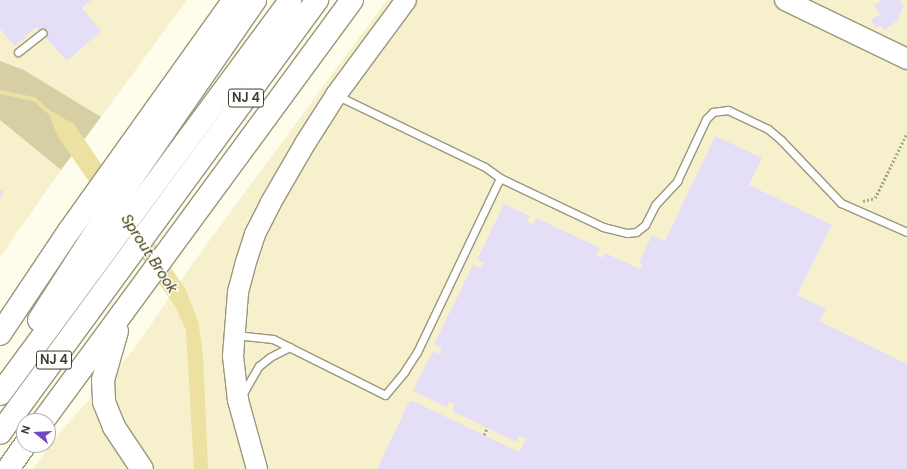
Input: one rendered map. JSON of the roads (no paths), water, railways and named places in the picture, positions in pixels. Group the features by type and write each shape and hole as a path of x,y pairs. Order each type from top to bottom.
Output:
{"highway":[{"path":"21,365 33,328 86,245 143,145 158,109 220,0"},
{"path":"158,109 234,0"},
{"path":"0,334 7,316 69,231 143,145 255,0"},
{"name":"NJ 4","path":"0,394 290,0"},
{"name":"NJ 4","path":"0,433 317,0"},
{"path":"49,413 352,0"},
{"path":"330,31 358,0"},
{"path":"127,306 108,356 103,380 104,402 114,427 142,469"},
{"path":"8,469 19,453"}],"street":[{"path":"257,469 238,400 233,335 238,292 255,234 306,142 336,95 406,0"},
{"path":"785,0 907,59"}],"lane":[{"path":"18,52 42,33"},
{"path":"336,95 486,167 500,178 603,227 627,233 636,232 645,225 655,204 677,181 706,119 713,112 728,110 772,133 833,196 847,206 907,232"},
{"path":"233,335 272,339 290,347 312,360 385,394 404,372 416,352 500,178"},
{"path":"238,400 260,366 270,357 290,347"}],"water":[{"path":"47,109 74,124 186,290 198,321 203,355 208,469 194,469 186,330 176,308 57,135"}],"waterway":[{"name":"Sprout Brook","path":"0,92 34,99 50,113"}]}
